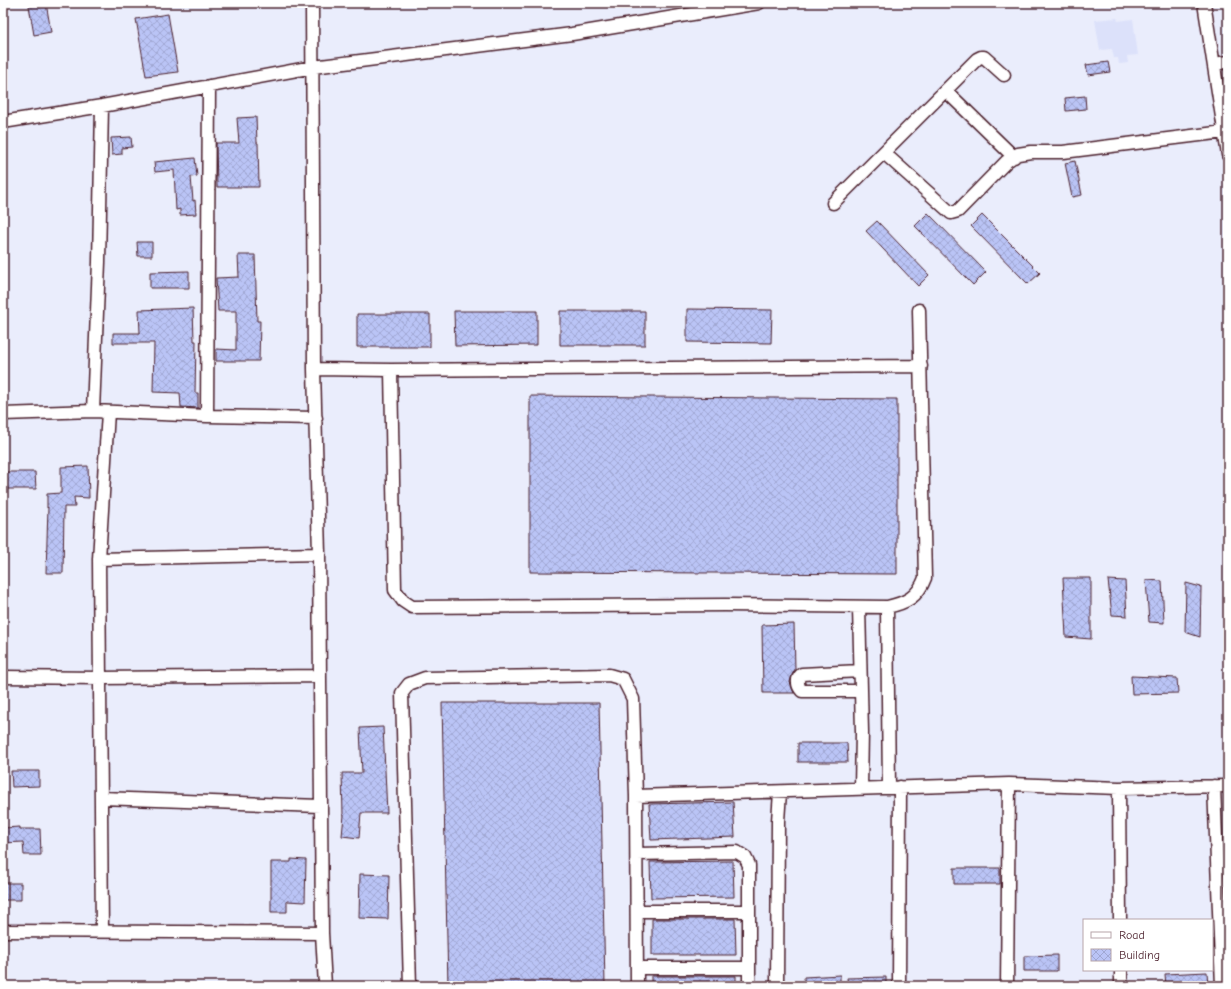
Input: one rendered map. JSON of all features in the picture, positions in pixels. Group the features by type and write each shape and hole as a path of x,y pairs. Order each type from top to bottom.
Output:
{"street":[{"path":"312,3 314,369 319,554 322,933 325,986"},
{"path":"3,122 102,106 313,67 572,34 759,3"},
{"path":"1204,3 1228,155"},
{"path":"833,204 981,57 984,57 1004,75"},
{"path":"1214,64 1228,62"},
{"path":"207,416 209,86"},
{"path":"946,91 1014,157"},
{"path":"93,411 99,262 102,106"},
{"path":"884,153 954,213 958,211 1007,161 1018,154 1031,152 1063,152 1224,132"},
{"path":"392,370 395,590 403,601 412,607 717,605 887,607 908,601 921,588 925,578 919,310"},
{"path":"314,369 392,370 921,366"},
{"path":"3,414 93,411 207,416 316,418"},
{"path":"102,932 99,559 108,412"},
{"path":"99,559 319,554"},
{"path":"859,607 861,789"},
{"path":"887,607 895,787 899,986"},
{"path":"860,671 802,674 798,678 798,682 802,691 861,691"},
{"path":"410,986 402,693 409,684 425,678 609,675 622,679 633,699 636,796 637,986"},
{"path":"3,678 320,676"},
{"path":"1008,986 1009,784"},
{"path":"636,796 1009,784 1119,788 1228,786"},
{"path":"1214,786 1222,986"},
{"path":"1119,788 1120,919"},
{"path":"777,986 778,821 780,792"},
{"path":"101,798 320,806"},
{"path":"636,854 737,852 745,857 749,865 749,986"},
{"path":"637,912 748,911"},
{"path":"3,931 322,933"},
{"path":"637,968 749,968"},
{"path":"1121,971 1121,986"}],"shaded area":[{"path":"1117,18 1118,21 1133,19 1138,55 1127,56 1128,63 1119,64 1118,58 1114,58 1112,49 1100,50 1095,20"}],"building":[{"path":"46,3 51,32 34,35 29,6"},
{"path":"168,14 178,72 146,76 136,19"},
{"path":"1108,62 1110,72 1088,75 1086,65"},
{"path":"1085,96 1086,109 1066,111 1065,98"},
{"path":"256,117 259,187 217,187 216,143 239,143 237,118"},
{"path":"131,137 132,147 122,148 122,154 112,155 111,138"},
{"path":"195,158 197,176 191,177 193,201 195,200 196,214 180,215 180,209 176,210 174,170 155,172 154,162"},
{"path":"1075,161 1082,195 1072,197 1065,163"},
{"path":"928,213 986,272 973,285 915,226"},
{"path":"982,215 1040,273 1028,284 971,226"},
{"path":"877,221 929,275 918,286 866,231"},
{"path":"137,242 152,242 152,256 138,256"},
{"path":"238,255 255,255 257,321 260,321 259,361 216,361 216,349 236,350 236,311 218,311 216,278 239,277"},
{"path":"189,271 189,288 150,288 150,272"},
{"path":"193,308 194,341 196,341 195,393 198,393 198,408 181,407 180,393 153,392 154,343 113,343 113,333 140,333 139,310"},
{"path":"687,309 772,310 771,343 687,342"},
{"path":"454,311 537,311 537,345 455,346"},
{"path":"560,311 645,311 645,345 560,345"},
{"path":"357,314 430,314 430,347 357,347"},
{"path":"530,396 897,399 897,574 530,572"},
{"path":"88,466 89,498 74,497 75,507 64,507 63,573 46,573 47,494 61,493 61,467"},
{"path":"6,472 35,472 36,489 6,489"},
{"path":"1063,578 1091,578 1091,639 1066,637"},
{"path":"1108,580 1125,581 1127,616 1112,615"},
{"path":"1146,580 1162,581 1164,623 1149,622"},
{"path":"1186,583 1201,587 1200,637 1185,632"},
{"path":"794,624 795,670 790,682 794,693 763,693 762,625"},
{"path":"1131,676 1177,678 1178,693 1132,694"},
{"path":"442,703 599,703 605,986 448,986"},
{"path":"383,727 387,813 361,813 359,838 342,836 344,815 342,773 362,773 360,728"},
{"path":"798,743 847,743 848,762 798,762"},
{"path":"11,771 39,771 39,786 12,787"},
{"path":"733,802 735,837 651,840 649,804"},
{"path":"20,827 20,829 40,829 41,855 24,855 23,842 3,843 3,828"},
{"path":"291,859 306,860 305,902 287,901 287,912 271,912 271,862 291,862"},
{"path":"733,861 734,897 651,898 650,862"},
{"path":"954,868 1000,868 1000,884 954,884"},
{"path":"360,874 389,875 388,919 359,918"},
{"path":"3,883 21,883 21,900 3,900"},
{"path":"652,919 735,919 736,955 652,955"},
{"path":"1057,955 1057,971 1024,971 1024,956"},
{"path":"1207,972 1208,985 1166,986 1165,974"},
{"path":"840,975 840,986 804,986 804,977"},
{"path":"651,976 736,976 736,986 651,986"},
{"path":"886,977 886,986 848,986 847,978"}]}
